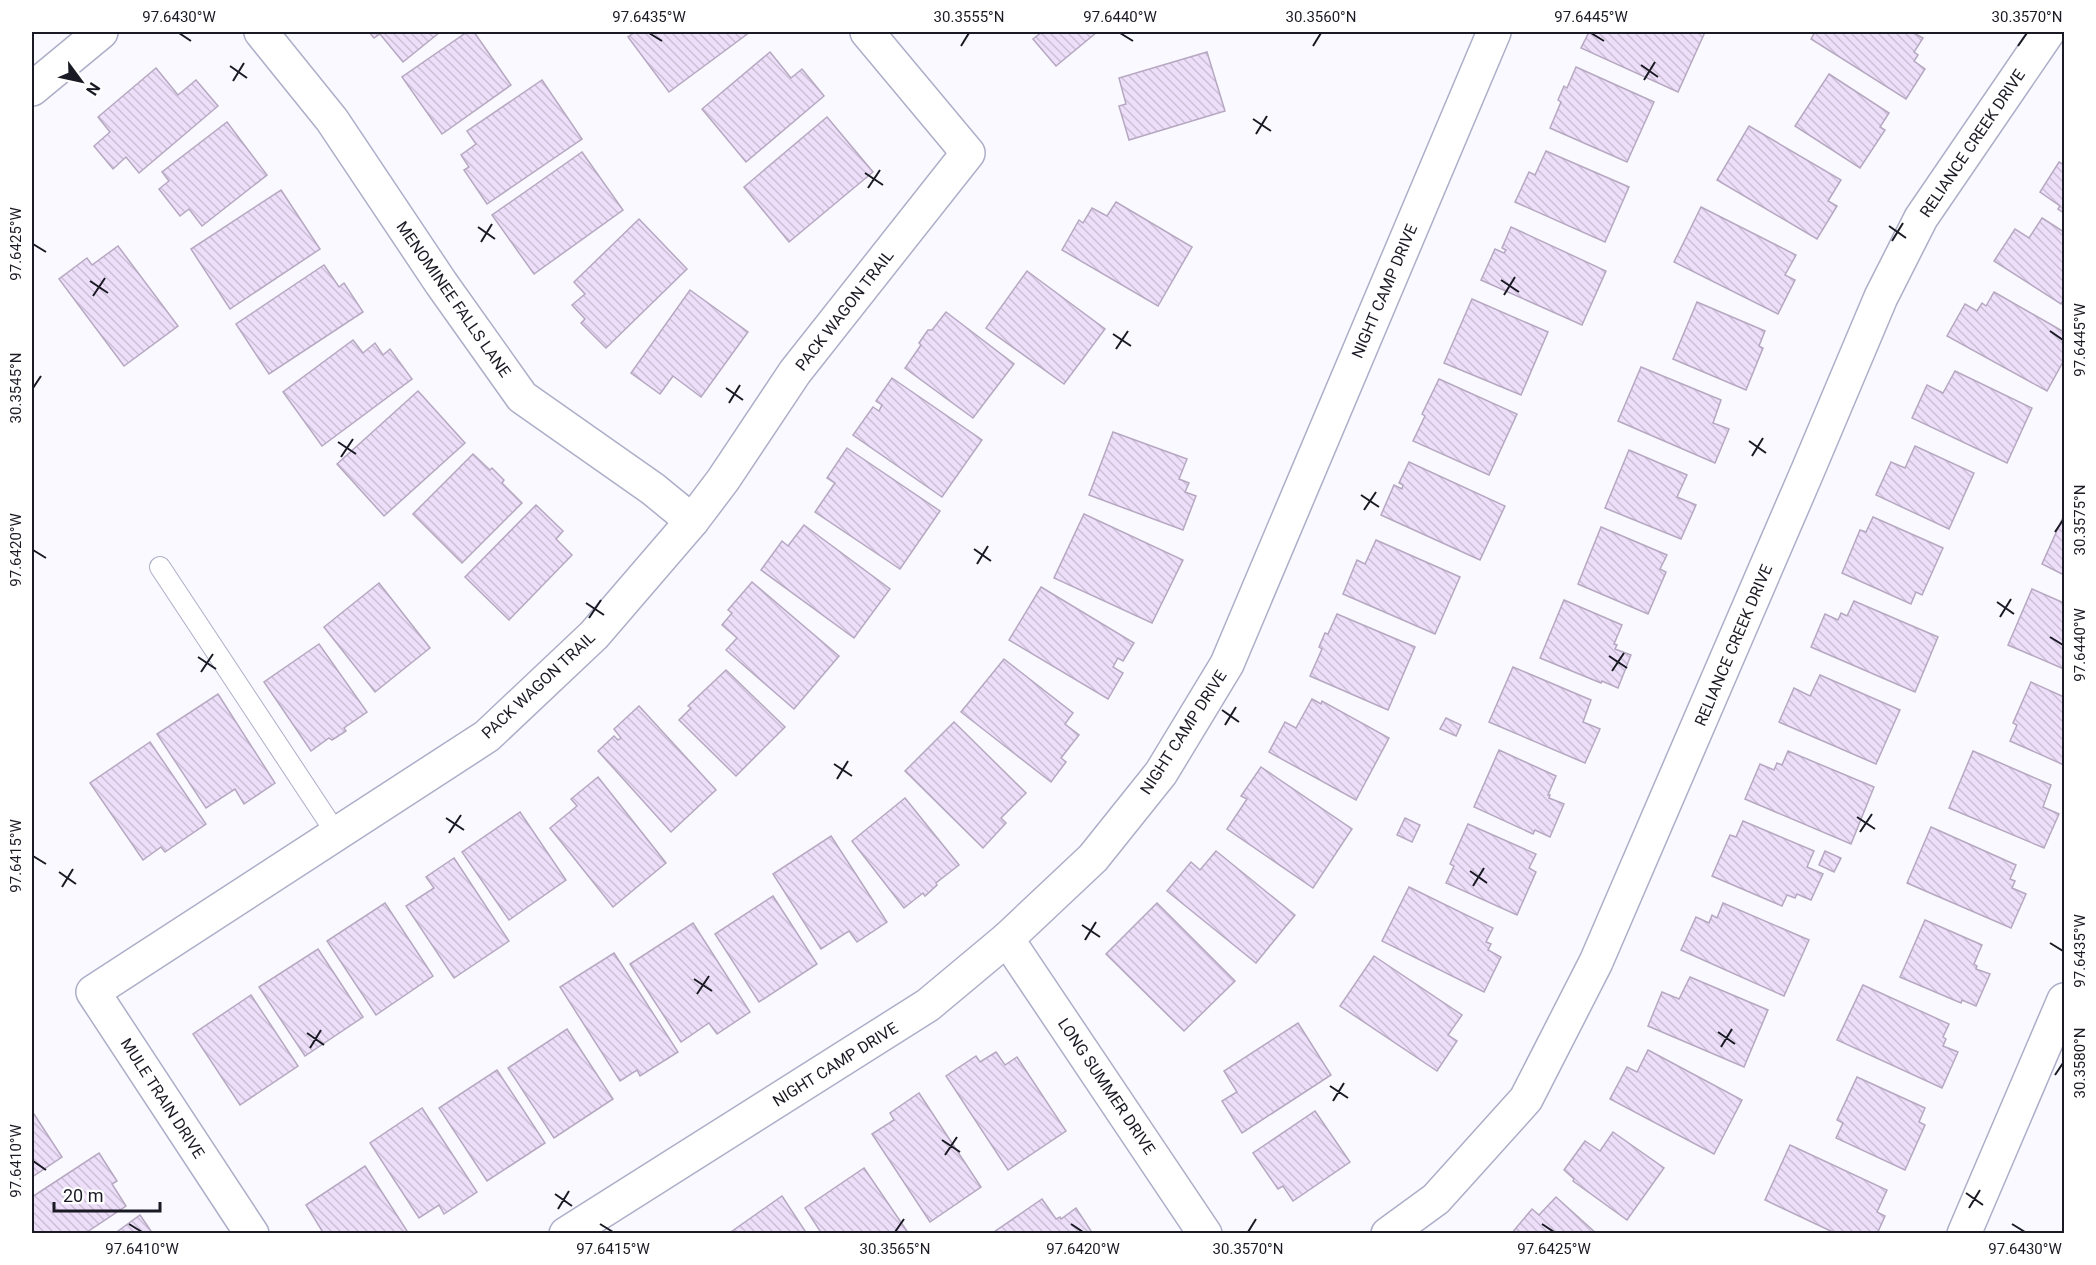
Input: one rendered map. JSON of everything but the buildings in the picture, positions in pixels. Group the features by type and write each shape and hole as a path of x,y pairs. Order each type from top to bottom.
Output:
{"street":[{"path":"32,89 101,32"},
{"name":"MENOMINEE FALLS LANE","path":"261,32 332,120 441,283 522,397 653,489 692,521"},
{"name":"PACK WAGON TRAIL","path":"93,992 486,736 594,635 692,521 723,480 795,372 968,153 867,32"},
{"name":"NIGHT CAMP DRIVE","path":"566,1233 928,1005 1007,939 1076,874 1107,841 1161,773 1227,664 1494,32"},
{"name":"RELIANCE CREEK DRIVE","path":"1388,1233 1436,1199 1526,1099 1596,962 1881,297 1921,218 2048,32"},
{"name":"LONG SUMMER DRIVE","path":"1007,939 1206,1233"},
{"name":"MULE TRAIN DRIVE","path":"93,992 252,1233"},
{"path":"1964,1233 2064,1000"}],"lane":[{"path":"160,567 336,833"}]}
